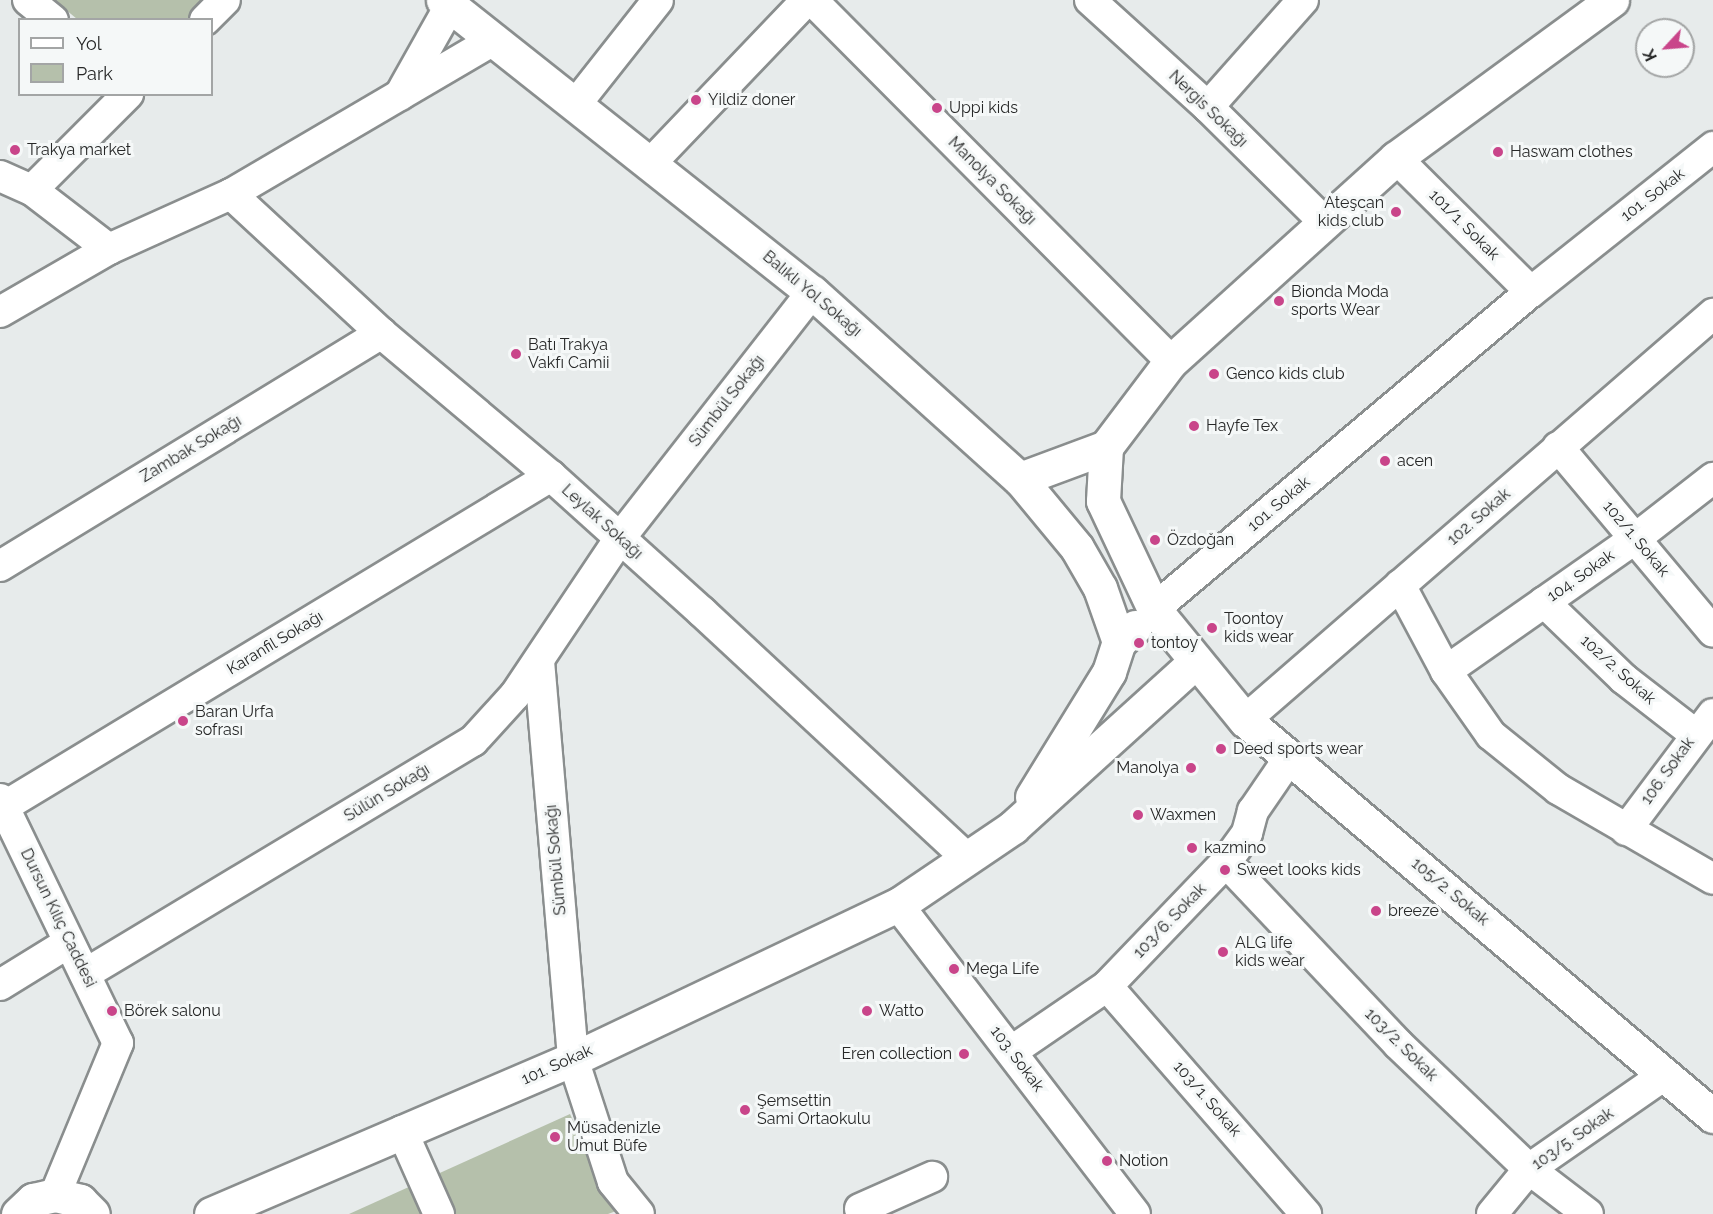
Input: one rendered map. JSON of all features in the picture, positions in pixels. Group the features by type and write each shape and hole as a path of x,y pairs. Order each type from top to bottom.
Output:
{"street":[{"path":"28,0 50,18"},
{"path":"207,18 225,0"},
{"path":"576,104 658,0"},
{"path":"651,163 807,0"},
{"name":"Manolya Sokağı","path":"812,0 1171,361"},
{"name":"Nergis Sokağı","path":"1090,0 1208,106 1323,221"},
{"path":"1208,106 1303,0"},
{"path":"1020,479 1106,447 1171,361 1323,221 1396,158 1609,1"},
{"path":"400,94 446,3"},
{"name":"Balıklı Yol Sokağı","path":"446,3 812,292 1020,479 1077,548 1100,588 1119,642"},
{"path":"0,312 109,249 231,194 494,40"},
{"path":"32,190 126,96"},
{"name":"101. Sokak","path":"211,1214 573,1059 898,905 1013,827 1109,672 1119,642 1154,609 1531,292 1713,147"},
{"name":"101/1. Sokak","path":"1396,158 1531,292"},
{"path":"0,176 32,190 109,249"},
{"name":"Leylak Sokağı","path":"231,194 381,333 551,476 620,538 968,858"},
{"name":"Sümbül Sokağı","path":"620,538 812,292"},
{"name":"102. Sokak","path":"1245,720 1713,314"},
{"name":"Zambak Sokağı","path":"0,566 381,333"},
{"name":"105/2. Sokak","path":"1106,447 1103,501 1154,609 1195,662 1245,720 1713,1116"},
{"name":"102/1. Sokak","path":"1558,447 1713,632"},
{"name":"Karanfil Sokağı","path":"1,805 551,476"},
{"name":"104. Sokak","path":"1446,671 1636,538 1713,478"},
{"name":"Sülün Sokağı","path":"85,974 473,741 515,695 620,538"},
{"path":"1400,585 1446,671 1491,735 1558,789 1713,879"},
{"name":"102/2. Sokak","path":"1544,602 1624,679 1704,724"},
{"name":"Sümbül Sokağı","path":"539,661 573,1059 613,1182 639,1214"},
{"path":"1013,827 1195,662"},
{"name":"106. Sokak","path":"1626,830 1704,724"},
{"name":"103/6. Sokak","path":"1012,1050 1107,986 1226,862 1247,833 1253,811 1290,757"},
{"name":"Dursun Kılıç Caddesi","path":"1,805 118,1043 96,1104 86,1206"},
{"name":"103/2. Sokak","path":"1226,862 1398,1044 1529,1169 1588,1214"},
{"name":"103. Sokak","path":"898,905 1012,1050 1135,1214"},
{"path":"0,985 68,943"},
{"name":"103/1. Sokak","path":"1107,986 1306,1214"},
{"name":"103/5. Sokak","path":"1492,1214 1529,1169 1664,1075"},
{"path":"402,1131 439,1214"},
{"path":"857,1212 932,1177"},
{"path":"19,1212 86,1206"}],"green space":[{"path":"54,0 207,0 190,18 76,18"},
{"path":"570,1114 616,1211 608,1214 349,1214"}],"place":[{"name":"Yildiz doner","path":"696,100"},
{"name":"Uppi kids","path":"937,108"},
{"name":"Trakya market","path":"15,150"},
{"name":"Haswam clothes","path":"1498,152"},
{"name":"Ateşcan kids club","path":"1396,212"},
{"name":"Bionda Moda sports Wear","path":"1279,301"},
{"name":"Batı Trakya Vakfı Camii","path":"516,354"},
{"name":"Genco kids club","path":"1214,374"},
{"name":"Hayfe Tex","path":"1194,426"},
{"name":"acen","path":"1385,461"},
{"name":"Özdoğan","path":"1155,540"},
{"name":"Toontoy kids wear","path":"1212,628"},
{"name":"tontoy","path":"1139,643"},
{"name":"Baran Urfa sofrası","path":"183,721"},
{"name":"Deed sports wear","path":"1221,749"},
{"name":"Manolya","path":"1191,768"},
{"name":"Waxmen","path":"1138,815"},
{"name":"kazmino","path":"1192,848"},
{"name":"Sweet looks kids","path":"1225,870"},
{"name":"breeze","path":"1376,911"},
{"name":"ALG life kids wear","path":"1223,952"},
{"name":"Mega Life","path":"954,969"},
{"name":"Börek salonu","path":"112,1011"},
{"name":"Watto","path":"867,1011"},
{"name":"Eren collection","path":"964,1054"},
{"name":"Şemsettin Sami Ortaokulu","path":"745,1110"},
{"name":"Müsadenizle Umut Büfe","path":"555,1137"},
{"name":"Notion","path":"1107,1161"}]}
